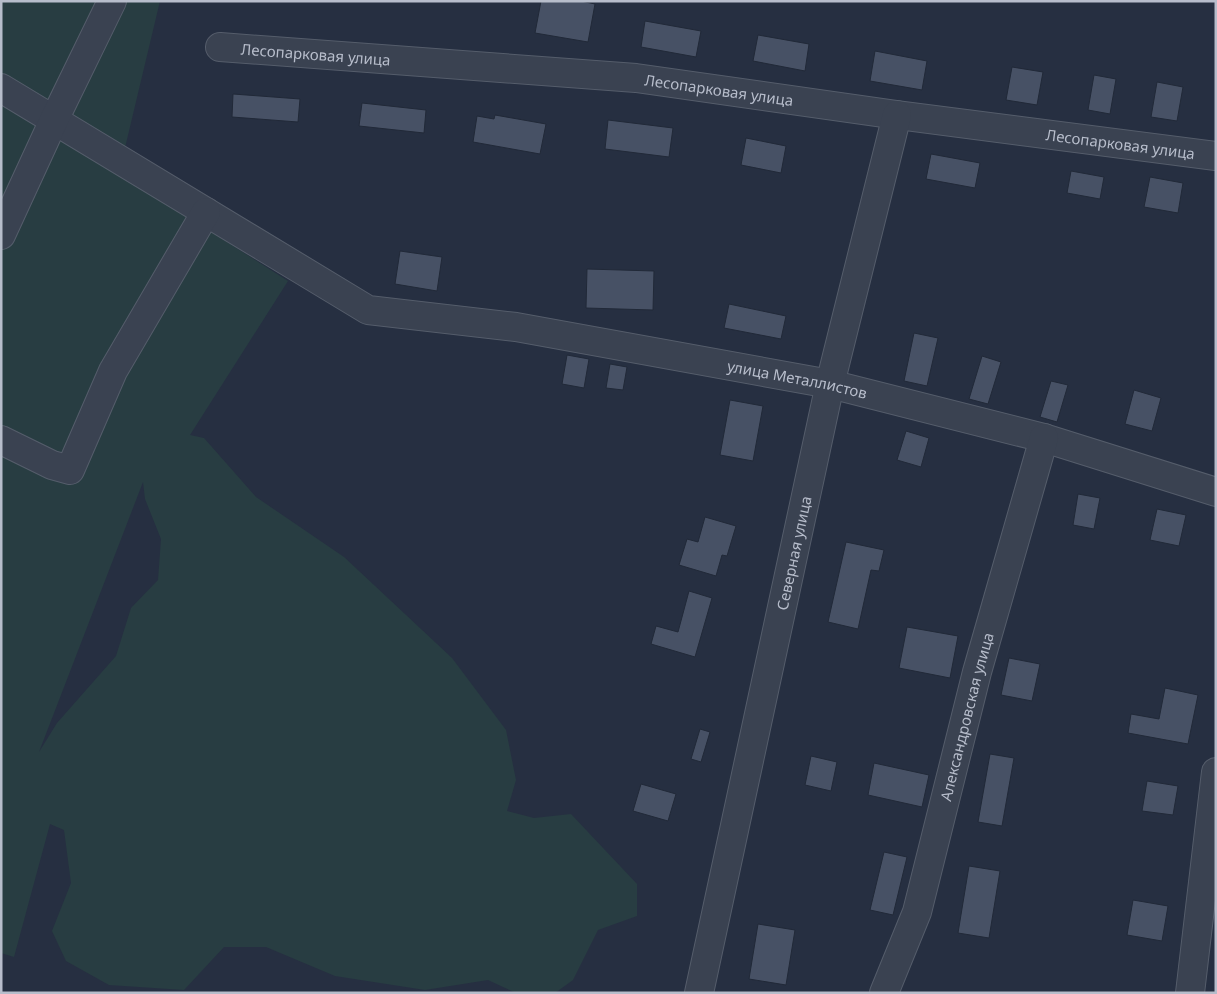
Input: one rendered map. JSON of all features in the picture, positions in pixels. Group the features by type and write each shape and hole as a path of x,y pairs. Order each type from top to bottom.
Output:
{"street":[{"path":"1,235 112,1"},
{"name":"Лесопарковая улица","path":"220,47 636,78 897,115 1216,156"},
{"path":"1,88 206,212 113,370 70,470 52,464 1,440"},
{"name":"Северная улица","path":"699,993 830,384 897,115"},
{"name":"улица Металлистов","path":"206,212 368,310 516,327 830,384 1044,438 1216,492"},
{"name":"Александровская улица","path":"884,993 917,912 977,672 1044,438"},
{"path":"1190,993 1216,772"}],"green space":[{"path":"1,1 160,1 119,173 288,281 190,435 204,438 256,497 344,557 452,658 506,730 516,780 507,811 534,818 571,814 637,884 637,916 598,930 573,980 555,993 516,993 488,980 425,990 335,976 266,947 224,947 184,990 109,985 66,961 52,931 71,883 64,830 50,824 14,957 1,953","holes":["143,482 145,499 161,539 158,580 131,608 116,656 57,723 39,752"]}],"building":[{"path":"541,1 581,1 595,4 588,42 535,33"},
{"path":"645,21 701,31 696,57 641,47"},
{"path":"758,35 809,44 805,71 753,61"},
{"path":"875,51 927,61 922,90 870,81"},
{"path":"1012,67 1043,72 1037,105 1006,100"},
{"path":"1094,75 1116,79 1110,114 1088,110"},
{"path":"1157,82 1183,87 1177,121 1151,117"},
{"path":"233,94 300,99 298,122 232,117"},
{"path":"362,103 426,110 424,133 359,126"},
{"path":"495,115 546,124 540,154 473,142 477,116 494,119"},
{"path":"608,120 673,128 669,157 605,149"},
{"path":"746,138 786,146 781,173 741,165"},
{"path":"931,154 980,163 975,188 926,179"},
{"path":"1071,171 1104,177 1100,199 1067,193"},
{"path":"1150,177 1183,183 1178,213 1144,207"},
{"path":"400,251 442,257 437,291 395,284"},
{"path":"587,269 654,271 653,310 586,308"},
{"path":"729,304 786,316 781,339 724,328"},
{"path":"914,333 938,338 927,386 904,381"},
{"path":"567,355 589,359 584,388 562,384"},
{"path":"982,356 1001,362 988,404 969,399"},
{"path":"610,364 627,367 623,390 606,388"},
{"path":"1051,381 1068,385 1057,422 1040,417"},
{"path":"1134,390 1161,398 1152,431 1125,424"},
{"path":"730,400 763,406 753,461 720,455"},
{"path":"906,431 929,438 921,467 897,460"},
{"path":"1078,494 1100,498 1094,529 1073,525"},
{"path":"1157,509 1186,515 1179,546 1150,540"},
{"path":"705,517 736,526 727,556 722,555 716,576 679,565 687,539 698,542"},
{"path":"846,542 884,550 879,571 871,570 858,629 828,622"},
{"path":"689,591 712,598 695,657 651,644 656,626 678,632"},
{"path":"907,627 958,636 950,678 899,668"},
{"path":"1009,658 1040,664 1032,701 1001,695"},
{"path":"1165,688 1198,695 1188,744 1128,733 1131,714 1159,719"},
{"path":"700,729 710,732 701,762 691,759"},
{"path":"990,754 1014,758 1002,826 978,822"},
{"path":"811,756 837,762 831,791 805,785"},
{"path":"874,763 929,775 922,807 868,795"},
{"path":"1147,781 1178,786 1173,815 1142,811"},
{"path":"641,784 676,794 668,821 633,811"},
{"path":"884,852 907,857 893,915 870,910"},
{"path":"969,866 1000,871 989,938 958,933"},
{"path":"1133,900 1168,906 1162,941 1127,935"},
{"path":"758,924 795,930 786,985 749,979"}]}
